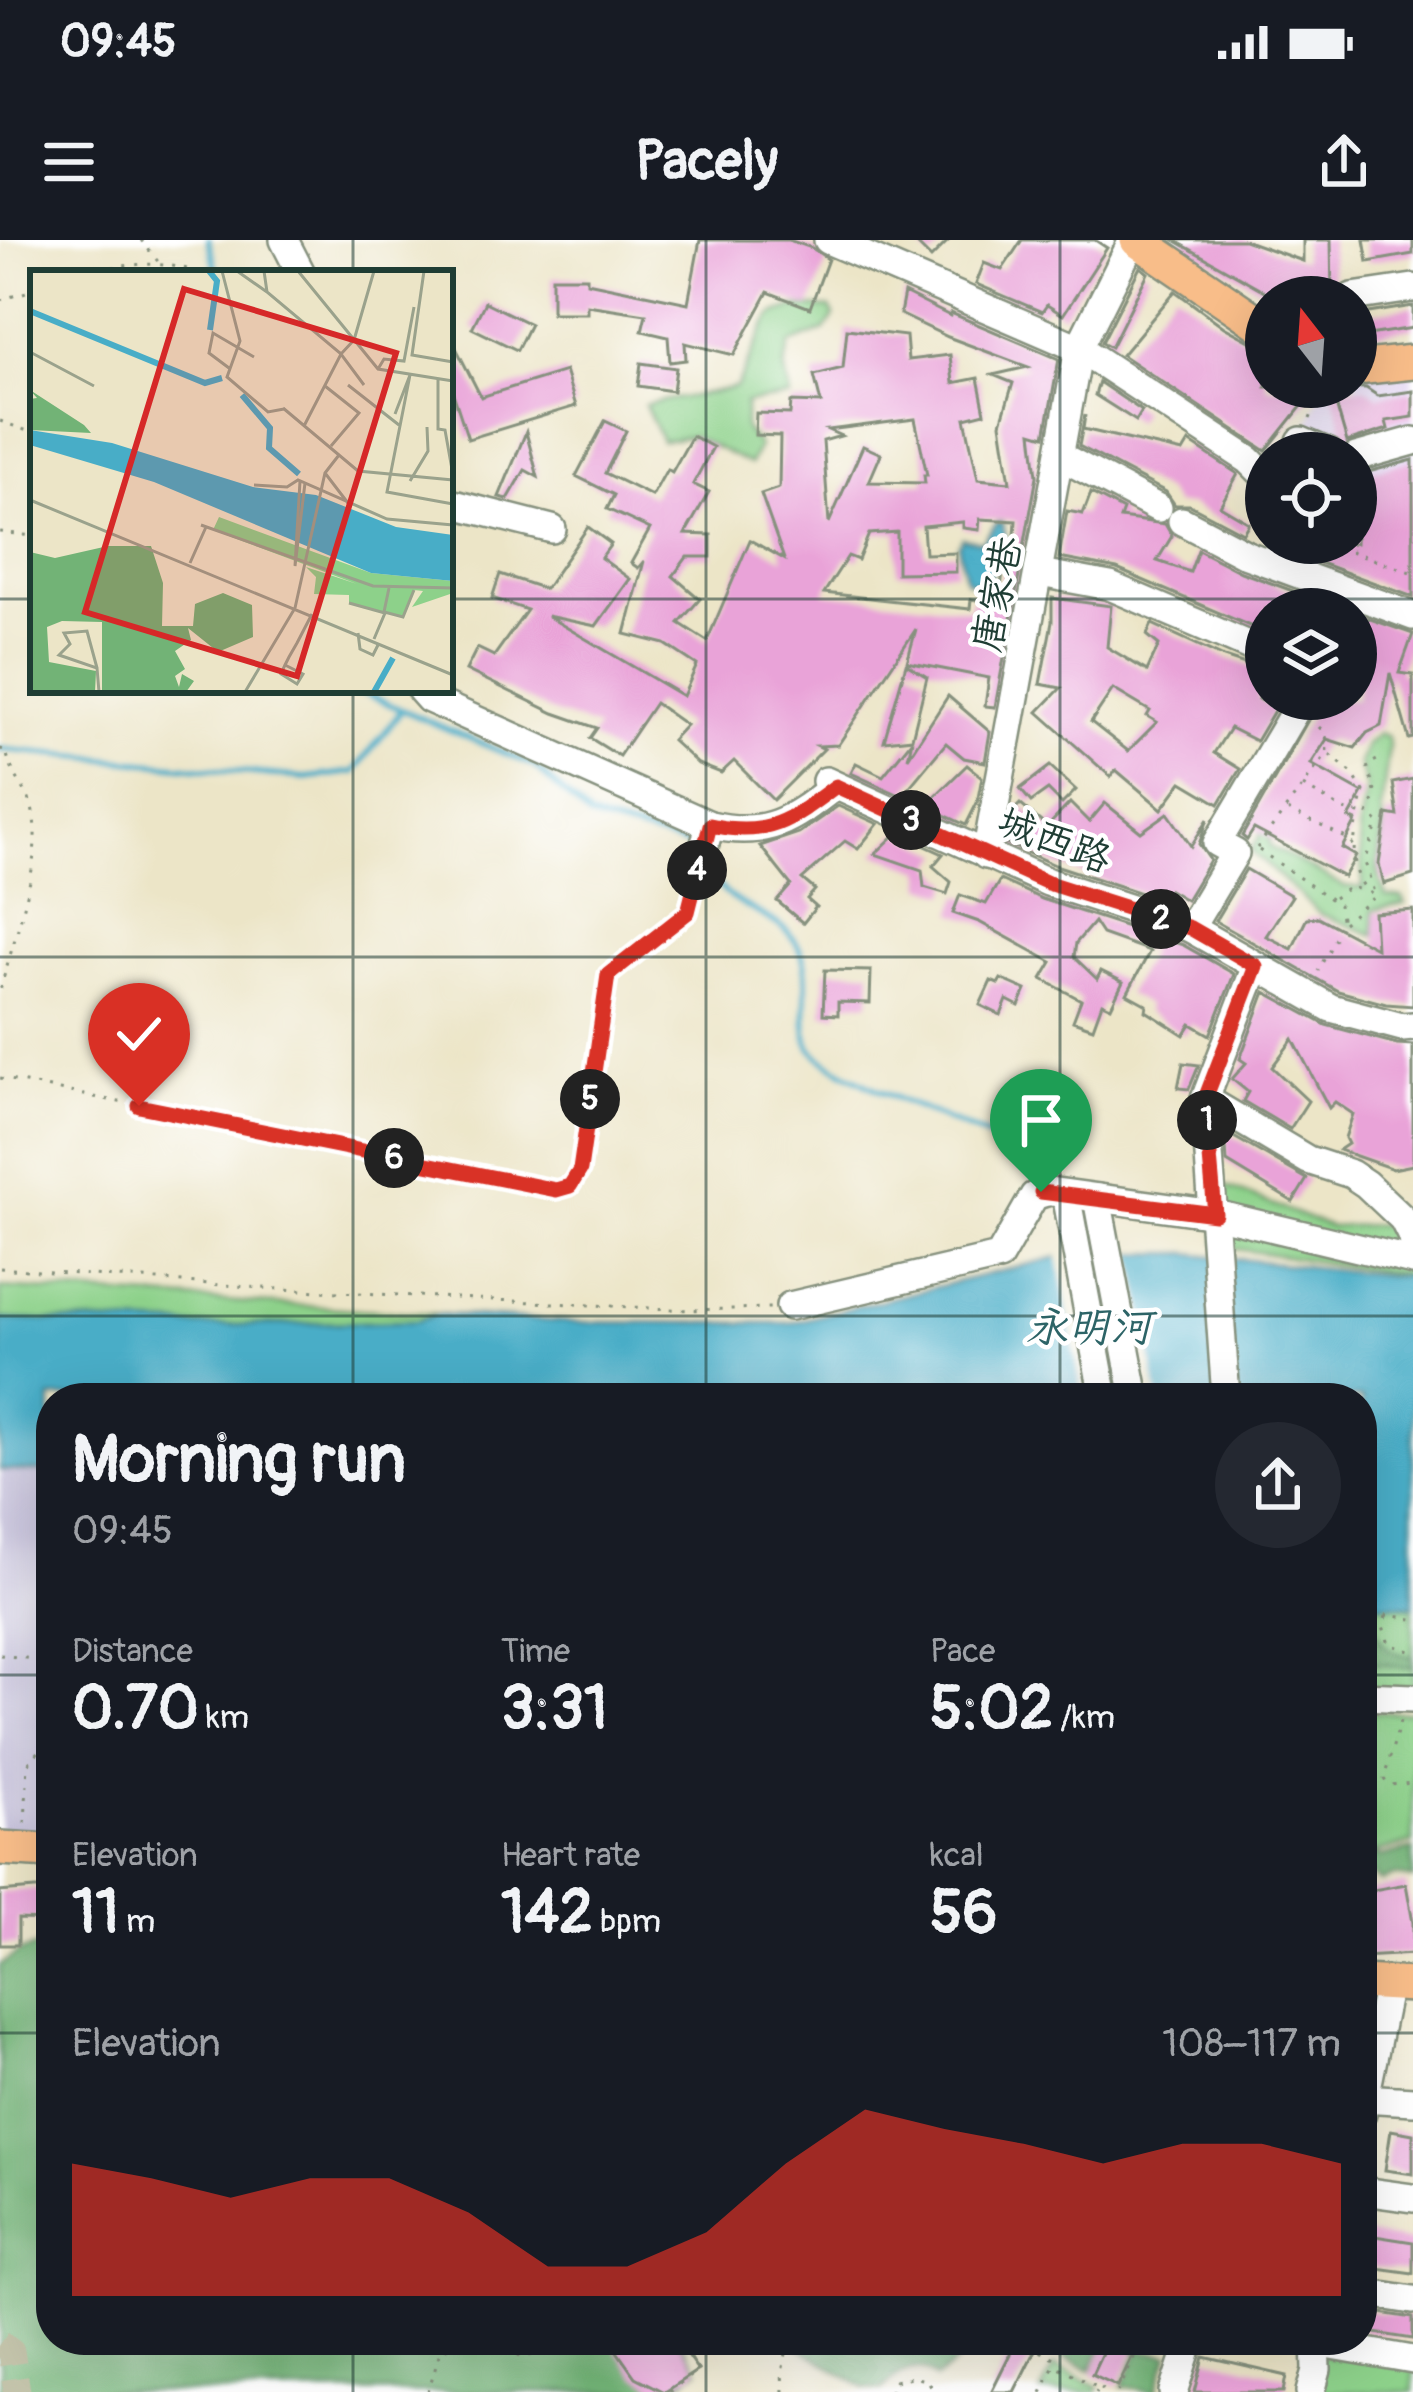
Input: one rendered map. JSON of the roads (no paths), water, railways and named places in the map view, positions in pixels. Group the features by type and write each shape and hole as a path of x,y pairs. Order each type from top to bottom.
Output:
{"main road":[{"path":"1135,240 1245,314"},
{"path":"1377,366 1413,362"}],"street":[{"path":"284,240 300,270"},
{"path":"828,240 1079,348 1245,457"},
{"name":"唐家巷","path":"986,855 1079,348 1135,240"},
{"path":"1377,293 1413,288"},
{"path":"1377,451 1413,441"},
{"path":"1062,458 1247,555 1413,616"},
{"path":"453,504 552,530"},
{"path":"1040,573 1109,586 1245,644"},
{"name":"城西路","path":"424,693 704,846 790,820 831,784 1048,883 1190,928 1346,1012 1402,1027 1413,1025"},
{"path":"1190,928 1245,852 1217,843 1290,720"},
{"path":"1225,1383 1205,1099 1256,966"},
{"path":"1205,1099 1308,1160 1366,1184 1403,1220 1413,1239"},
{"path":"790,1306 999,1257 1034,1196 1049,1191 1215,1214 1413,1261"},
{"path":"1066,1194 1102,1383"},
{"path":"1097,1198 1132,1383"},
{"path":"1377,1697 1411,1698"},
{"path":"1377,2036 1388,1984"},
{"path":"1377,2102 1413,2101"},
{"path":"1377,2193 1413,2198"},
{"path":"1377,2294 1413,2300"},
{"path":"1377,2353 1413,2360"},
{"path":"1174,2392 1186,2355"},
{"path":"1311,2392 1316,2355"}],"water":[{"path":"1002,523 1008,546 990,558 991,576 984,584 966,581 958,545 962,538 982,542"},
{"name":"永明河","path":"1187,1253 1413,1278 1413,1606 1377,1604 1377,1383 36,1383 36,1471 0,1470 0,1319 198,1326 417,1321 439,1314 574,1322 789,1323 1070,1254"}],"waterway":[{"path":"208,240 216,270"},
{"path":"363,693 534,766 590,818 696,847"},
{"path":"0,749 305,778 354,772 402,710"},
{"path":"706,870 730,897 775,923 797,944 805,968 806,1032 820,1057 878,1090 1046,1158"}],"tunnel":[{"path":"0,2343 11,2351 17,2392"}]}
